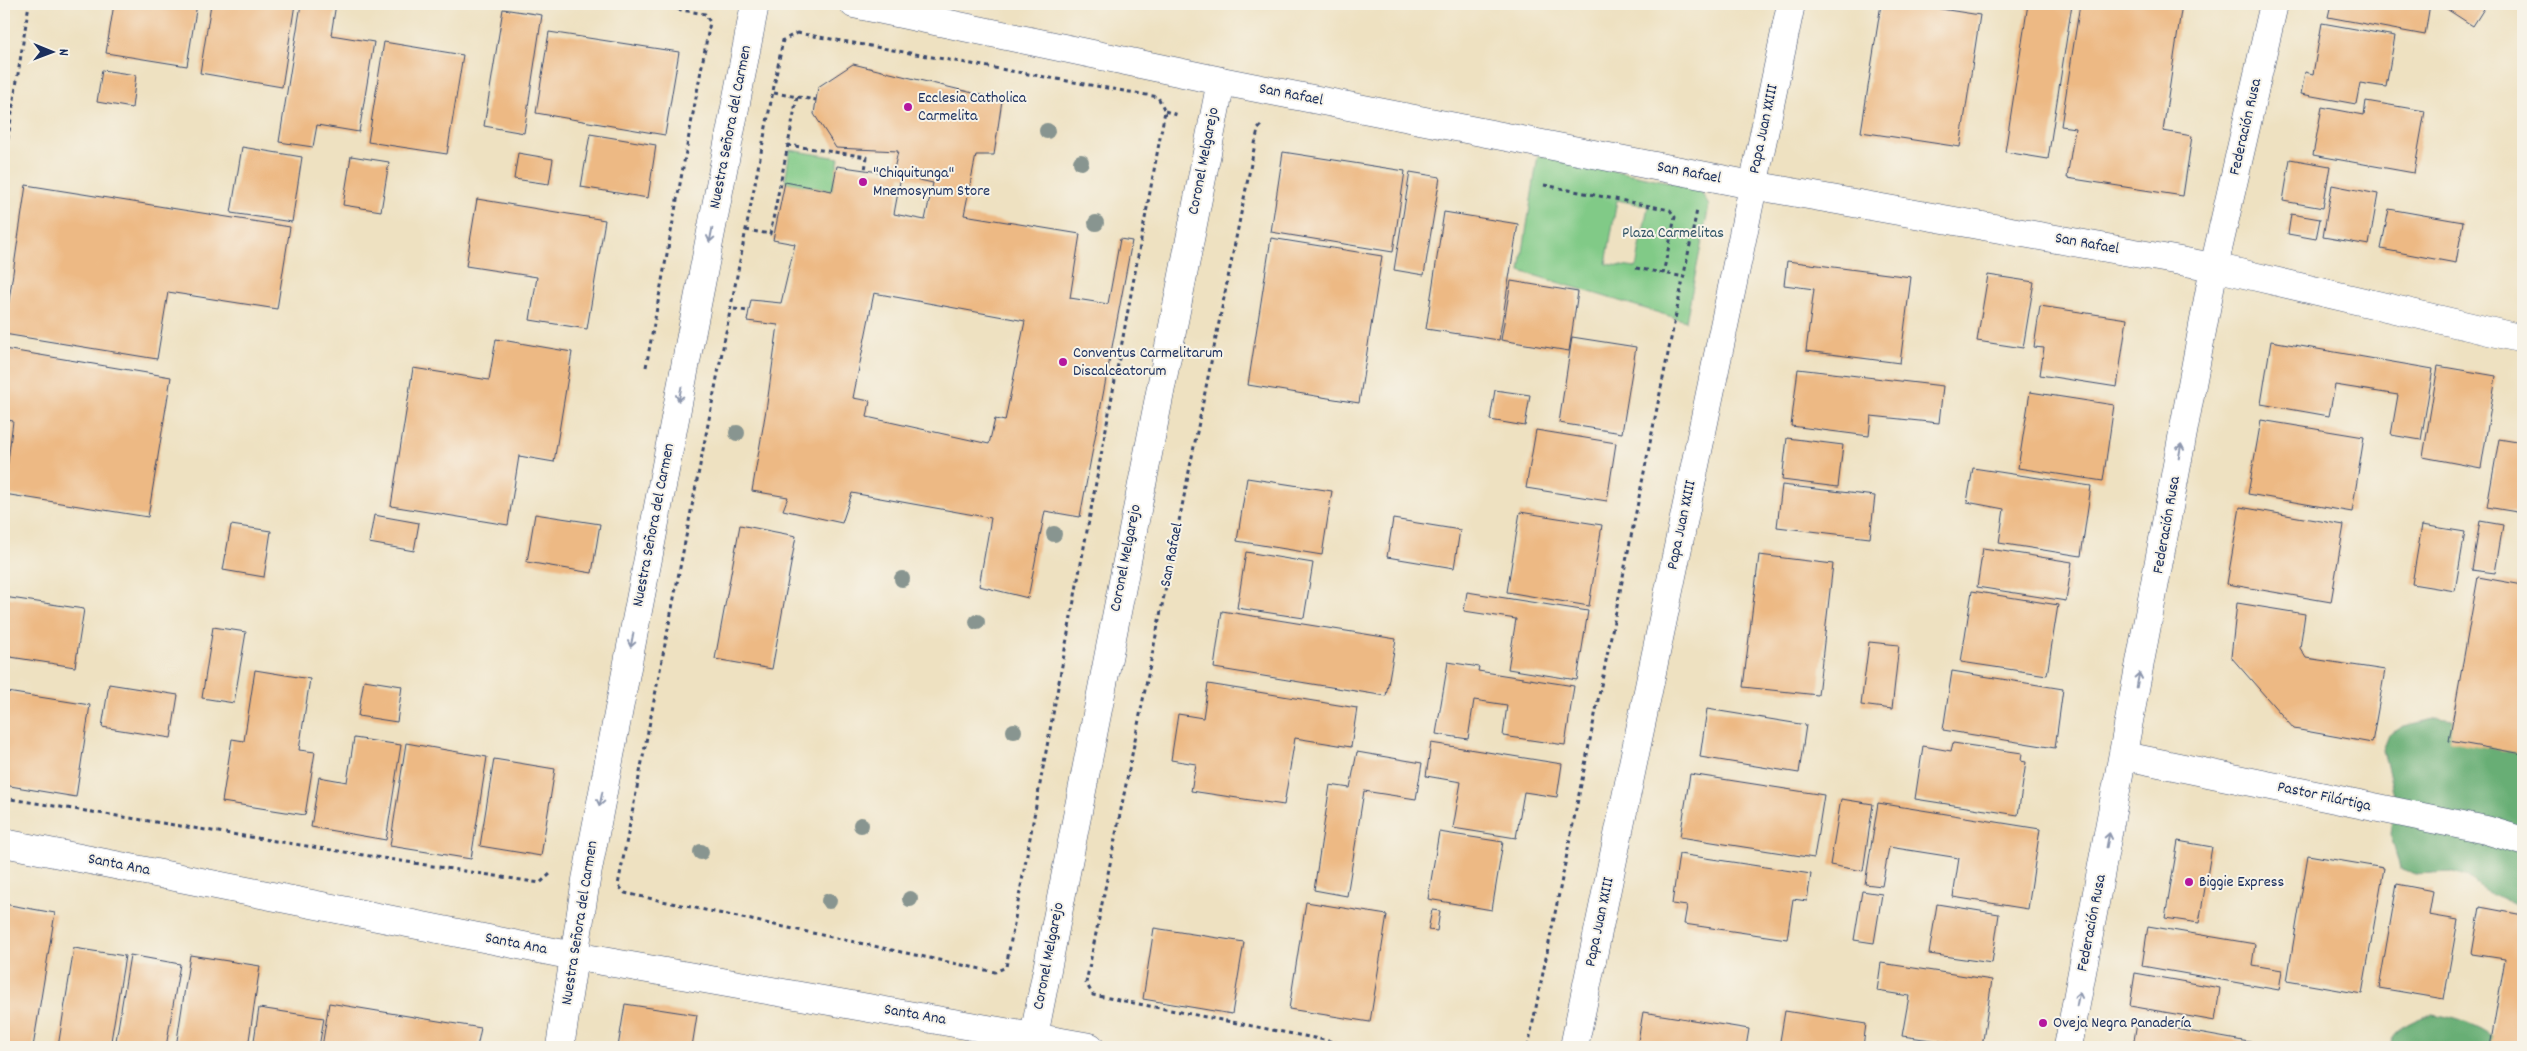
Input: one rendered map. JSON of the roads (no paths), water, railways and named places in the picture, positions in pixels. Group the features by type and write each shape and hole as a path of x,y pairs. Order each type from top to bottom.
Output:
{"street":[{"name":"Nuestra Señora del Carmen","path":"560,1047 586,880 755,4"},
{"name":"San Rafael","path":"854,4 1220,81 1752,185 2214,267 2523,339"},
{"name":"Papa Juan XXIII","path":"1574,1047 1791,4"},
{"name":"Federación Rusa","path":"2068,1047 2125,756 2214,267 2274,4"},
{"name":"Coronel Melgarejo","path":"1034,1036 1220,81"},
{"name":"Pastor Filártiga","path":"2125,756 2476,828 2523,841"},
{"name":"Santa Ana","path":"4,843 574,956 1090,1047"}],"place":[{"name":"Ecclesia Catholica Carmelita","path":"908,107"},
{"name":"\"Chiquitunga\" Mnemosynum Store","path":"863,182"},
{"name":"Conventus Carmelitarum Discalceatorum","path":"1063,362"},
{"name":"Biggie Express","path":"2189,882"},
{"name":"Oveja Negra Panadería","path":"2043,1023"}],"park label":[{"name":"Plaza Carmelitas","path":"1673,233"}]}
